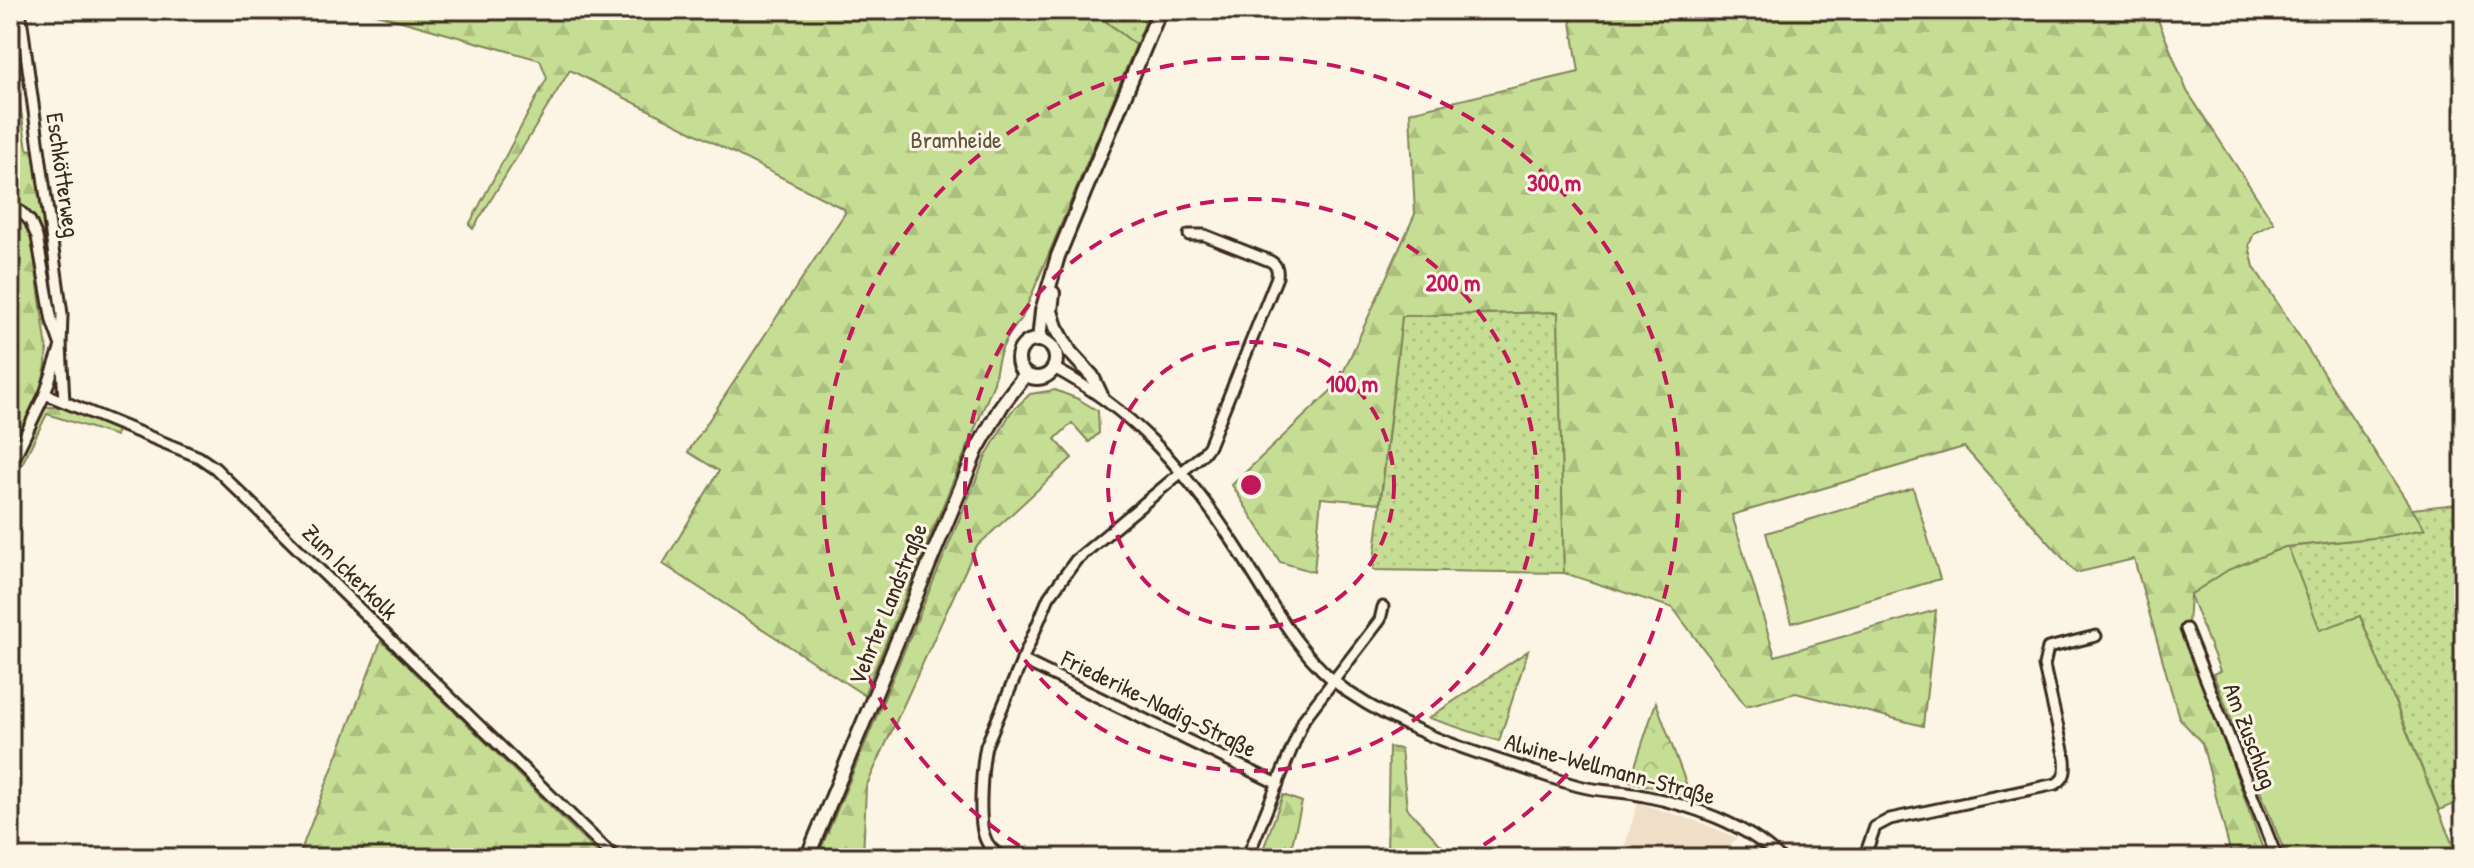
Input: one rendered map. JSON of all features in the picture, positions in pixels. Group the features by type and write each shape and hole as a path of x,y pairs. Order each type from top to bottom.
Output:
{"main road":[{"path":"1039,340 1042,311 1069,228 1160,10"},
{"path":"1050,282 1053,295 1051,311 1056,327 1070,352 1092,376 1101,395"},
{"path":"1039,340 1047,343 1055,352 1054,368 1042,378 1025,375 1018,366 1020,349 1028,342 1039,340"},
{"name":"Vehrter Landstraße","path":"807,858 977,449 1002,405 1025,375"}],"street":[{"name":"Eschkötterweg","path":"20,10 62,314 61,346"},
{"path":"10,206 30,221 37,237 52,321 61,346 64,401"},
{"path":"1004,858 991,849 983,833 982,766 986,746 1049,597 1076,560 1183,473 1209,446 1278,270 1275,264 1256,255 1204,235 1189,235"},
{"path":"10,467 45,394 61,346"},
{"name":"Alwine-Wellmann-Straße","path":"1054,368 1101,395 1155,443 1183,473 1312,661 1366,703 1424,734 1581,787 1646,796 1722,820 1758,839 1780,858"},
{"name":"Zum Ickerkolk","path":"45,394 199,457 215,468 615,858"},
{"path":"1247,858 1304,719 1380,620 1383,607"},
{"name":"Am Zuschlag","path":"2186,629 2277,858"},
{"path":"1864,858 1875,827 1890,819 2056,784 2062,780 2066,770 2065,759 2044,656 2048,648 2096,636"},
{"name":"Friederike-Nadig-Straße","path":"1022,660 1278,784"}],"shaded area":[{"path":"1638,803 1699,822 1737,838 1718,858 1621,858"}],"green space":[{"path":"10,10 15,10 25,77 16,79 27,149 35,151 51,256 34,257 47,349 46,365 41,387 10,452"},
{"name":"Bramheide","path":"362,10 1091,10 1136,45 1022,318 1002,348 994,383 864,695 663,564 719,471 688,452 845,213 844,209 570,70 473,229 469,225 547,78 540,60"},
{"path":"1091,10 1150,10 1136,45"},
{"path":"1569,10 2154,10 2187,91 2274,223 2254,233 2249,245 2254,267 2425,529 2382,537 2285,547 2190,595 2187,638 2266,858 2232,858 2202,743 2179,718 2134,559 2076,573 1964,447 1732,515 1775,656 1936,610 1923,726 1796,693 1746,706 1673,608 1564,573 1558,312 1402,316 1380,503 1321,498 1314,572 1280,562 1232,485 1338,384 1415,214 1410,112 1579,72"},
{"path":"1558,312 1564,573 1373,570 1402,316"},
{"path":"1055,390 1098,411 1099,433 1089,442 1072,423 1055,439 1072,458 976,547 866,787 863,858 817,858 986,456 1011,412 1030,394"},
{"path":"48,407 61,407 117,429 116,436 47,414 10,488 10,474 39,414"},
{"path":"1913,488 1940,579 1792,623 1766,533"},
{"path":"2464,503 2464,800 2439,810 2360,616 2320,631 2288,547 2382,537 2424,529 2412,509"},
{"path":"2288,547 2320,630 2360,616 2458,858 2287,858 2213,674 2220,671 2190,595 2228,570"},
{"path":"381,641 396,654 603,858 298,858"},
{"path":"1528,651 1499,741 1429,718"},
{"path":"1656,702 1690,794 1687,796 1630,781"},
{"path":"1389,747 1401,749 1407,808 1448,853 1466,858 1391,858 1387,853"},
{"path":"1283,795 1302,802 1289,858 1260,858"}]}
